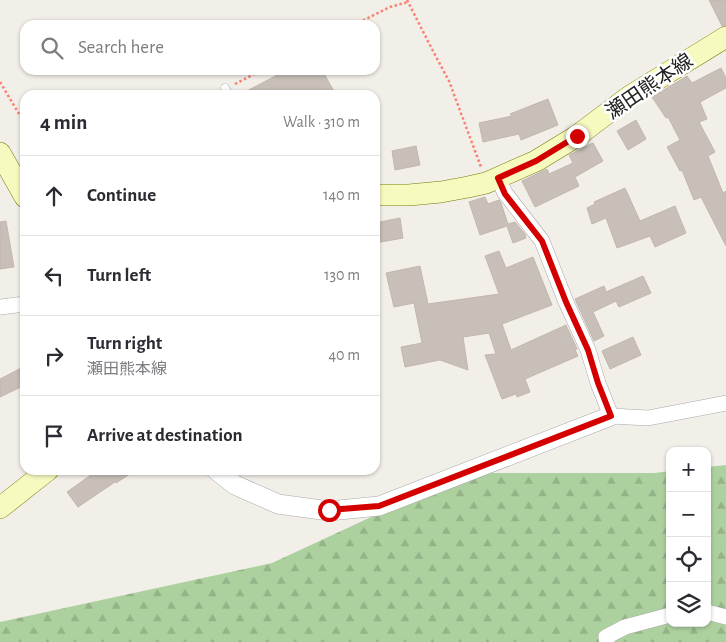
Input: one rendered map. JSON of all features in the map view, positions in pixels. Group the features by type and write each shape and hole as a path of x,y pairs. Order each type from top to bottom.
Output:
{"main road":[{"name":"瀬田熊本線","path":"380,195 441,192 492,181 536,161 569,141 630,96 726,37"},
{"path":"0,152 20,188"},
{"path":"0,508 42,475"}],"street":[{"path":"492,181 505,194 542,241 566,302 588,350 611,416"},
{"path":"0,307 20,305"},
{"path":"223,475 236,485 278,504 329,510 379,506 611,416 648,418 726,403"},
{"path":"711,613 726,617"},
{"path":"607,642 606,637 625,628 666,616"}],"path":[{"path":"364,20 390,7 408,1 449,81 483,172 492,181"},
{"path":"230,90 254,75"},
{"path":"0,82 20,116"}],"green space":[{"path":"726,465 726,642 0,642 0,622 272,563 397,505 486,473 666,472 666,627 711,627 711,467"}],"building":[{"path":"709,0 726,0 726,25 722,26"},
{"path":"721,68 726,78 726,88 700,102 707,119 699,122 715,152 708,156 723,193 726,191 726,246 701,197 694,200 682,170 680,171 667,147 680,140 668,117 666,118 652,97 687,76 692,83"},
{"path":"277,75 325,75 333,90 249,90"},
{"path":"548,99 558,125 521,140 519,134 483,142 479,123 512,116 510,114"},
{"path":"636,120 646,139 628,150 617,131"},
{"path":"593,143 603,161 575,177 579,186 535,207 522,181 547,169 549,174 573,163 569,155"},
{"path":"416,146 420,165 395,170 392,151"},
{"path":"625,188 640,221 675,206 686,233 655,247 650,236 617,248 606,218 592,224 587,208 595,204 594,202"},
{"path":"485,197 488,204 499,200 508,224 515,222 526,238 513,243 507,226 480,235 469,202"},
{"path":"400,218 403,238 380,242 380,222"},
{"path":"6,221 14,267 0,269 0,222"},
{"path":"499,251 506,268 533,257 552,305 502,324 511,350 566,325 577,349 575,350 578,356 525,379 530,392 517,397 516,394 502,399 485,355 496,354 489,333 463,337 468,370 440,360 405,367 401,347 422,343 414,303 394,307 386,273 420,266 428,304 499,294 485,256"},
{"path":"643,276 651,293 619,307 616,301 593,312 604,336 594,341 575,299 604,286 606,292"},
{"path":"633,337 641,355 610,369 602,351"},
{"path":"20,369 20,387 0,397 0,379"},
{"path":"91,475 128,475 78,507 67,492"}],"route":[{"path":"329,510 379,506 611,416 588,350 566,302 542,241 505,194 498,178 536,161 577,136"}]}
